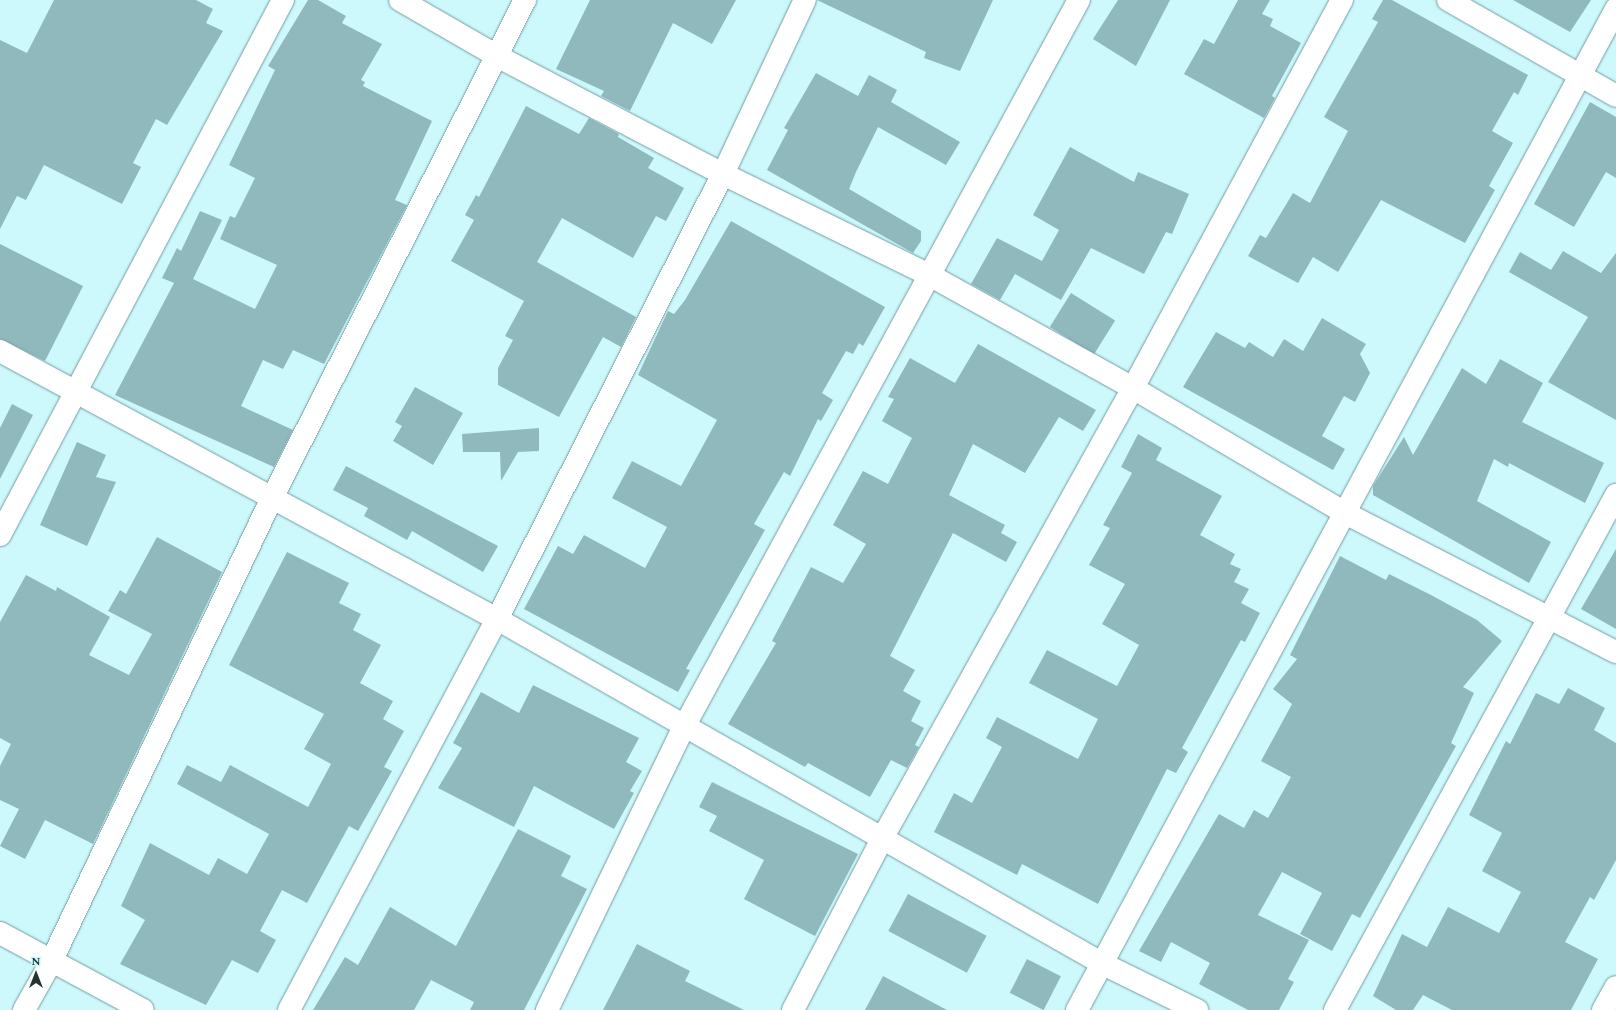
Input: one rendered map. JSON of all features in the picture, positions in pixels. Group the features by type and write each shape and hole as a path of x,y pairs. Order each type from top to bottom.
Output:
{"street":[{"path":"0,535 283,0"},
{"path":"400,0 497,56 723,174 931,276 1133,388 1347,514 1550,616 1616,652"},
{"path":"24,1010 51,962 271,500 525,0"},
{"path":"289,1010 497,620 723,174 805,0"},
{"path":"547,1010 685,725 931,276 1079,0"},
{"path":"794,1010 883,837 1133,388 1342,0"},
{"path":"1448,0 1616,96"},
{"path":"1077,1010 1104,964 1347,514 1616,9"},
{"path":"0,351 76,390 271,500 497,620 883,837 1104,964 1197,1010"},
{"path":"1335,1010 1616,495"},
{"path":"0,934 143,1010"},
{"path":"1603,1010 1616,987"}],"building":[{"path":"54,0 196,0 213,9 206,23 223,31 167,125 156,119 133,163 141,167 122,204 44,165 26,200 17,196 0,229 0,40 27,53"},
{"path":"308,0 318,0 346,16 342,23 382,44 361,80 365,82 363,86 432,121 395,200 407,205 324,364 293,350 283,369 263,360 241,406 293,430 274,467 115,395 174,283 162,278 177,248 181,251 200,211 222,220 193,279 255,309 277,265 220,239 230,216 235,218 255,178 229,165 275,70 268,66"},
{"path":"590,0 736,0 712,44 673,23 630,111 601,96 604,91 556,69"},
{"path":"817,0 993,0 960,71 924,58 926,52"},
{"path":"1118,0 1170,0 1136,66 1093,39"},
{"path":"1238,0 1270,0 1262,14 1273,19 1270,26 1301,43 1272,96 1275,98 1264,118 1184,74 1204,39 1214,44"},
{"path":"1383,0 1392,0 1528,75 1518,95 1514,92 1492,131 1513,143 1489,186 1495,190 1465,243 1381,200 1338,272 1313,257 1298,283 1248,256 1260,235 1266,238 1293,193 1310,203 1348,131 1324,117 1378,22 1372,19"},
{"path":"1513,0 1591,0 1570,32"},
{"path":"816,73 858,96 869,75 897,90 891,102 960,142 946,165 878,127 856,172 849,189 921,231 921,241 913,253 767,170 788,130 784,128"},
{"path":"1590,102 1616,117 1616,178 1606,172 1574,227 1534,204"},
{"path":"526,106 579,134 589,118 619,134 618,137 654,158 648,168 684,188 666,221 656,216 633,258 562,218 537,262 636,317 621,347 603,337 559,417 498,385 498,368 513,340 505,336 524,301 451,261 474,220 465,215 476,195 479,197"},
{"path":"1070,147 1134,182 1138,172 1189,194 1172,234 1166,232 1144,274 1091,248 1061,300 1015,274 1000,300 971,284 997,238 1042,261 1059,230 1033,215"},
{"path":"731,221 885,307 863,346 859,343 853,354 846,351 822,393 833,400 821,421 818,419 790,476 784,472 754,524 765,530 686,669 690,670 678,692 524,609 558,546 573,554 584,535 645,568 667,527 612,498 632,461 681,486 717,420 638,375 668,311 674,314 685,300"},
{"path":"0,244 83,286 45,361 0,339"},
{"path":"1563,251 1601,273 1616,253 1616,420 1548,382 1588,317 1509,272 1520,252 1551,270"},
{"path":"1071,293 1115,321 1094,354 1050,327"},
{"path":"1322,318 1366,344 1360,354 1370,373 1355,402 1344,396 1322,436 1345,449 1333,470 1183,387 1216,332 1245,348 1249,342 1273,357 1284,339 1303,351"},
{"path":"978,344 1096,410 1083,431 1059,417 1025,473 973,444 949,495 1005,525 1001,533 1017,542 1006,562 953,533 890,656 915,670 903,691 921,701 911,721 924,728 915,745 919,747 907,768 891,760 870,797 808,763 805,767 728,724 776,643 772,641 811,567 843,583 866,544 833,525 863,471 888,484 912,438 882,421 894,399 888,397 910,358 955,383"},
{"path":"1500,359 1543,383 1522,422 1604,463 1585,503 1509,463 1508,467 1494,459 1477,501 1551,542 1529,583 1373,495 1373,486 1404,437 1413,455 1462,368 1486,384"},
{"path":"415,387 463,413 433,465 393,441 402,426 395,422"},
{"path":"12,404 33,415 0,479 0,428"},
{"path":"539,428 539,451 518,452 501,481 500,452 463,452 462,434"},
{"path":"1138,434 1162,448 1156,460 1222,496 1200,535 1235,554 1230,564 1241,569 1234,582 1249,589 1241,603 1260,613 1245,642 1241,640 1182,748 1188,752 1176,773 1167,769 1098,904 1022,864 1017,875 934,832 954,793 972,803 1002,747 986,738 997,717 1078,759 1098,719 1029,683 1047,650 1117,686 1139,645 1102,624 1125,584 1089,565 1110,528 1103,525 1132,473 1121,467"},
{"path":"77,442 106,455 96,477 116,482 87,546 40,525"},
{"path":"346,466 498,546 483,572 412,531 407,540 364,516 368,508 333,490"},
{"path":"157,537 222,572 93,844 45,820 25,859 0,846 19,809 0,800 0,766 11,744 0,738 0,622 26,575 56,591 57,587 110,617 89,655 129,675 152,634 108,611 120,590 126,594"},
{"path":"1616,549 1616,629 1581,609"},
{"path":"287,552 349,583 339,603 361,614 353,630 381,645 360,683 393,701 383,719 404,731 384,767 392,771 358,831 349,826 307,903 282,890 260,931 276,940 258,973 232,960 206,1005 120,964 145,920 121,906 150,843 209,875 218,858 247,874 269,834 177,784 187,765 221,782 230,765 308,807 331,764 304,749 324,714 229,665"},
{"path":"1340,556 1386,580 1389,574 1431,595 1477,620 1502,641 1463,687 1474,693 1451,743 1456,746 1360,918 1352,914 1332,951 1300,934 1322,893 1282,872 1258,915 1309,940 1288,979 1294,982 1279,1010 1248,1010 1199,984 1210,963 1171,942 1161,962 1139,951 1219,814 1244,828 1254,810 1268,818 1291,777 1261,761 1292,704 1273,689 1297,659 1290,655"},
{"path":"533,685 639,738 626,762 642,771 630,791 634,793 614,829 534,786 514,827 438,788 462,748 453,743 481,692 519,713"},
{"path":"1568,688 1605,708 1594,730 1616,743 1616,860 1594,900 1590,897 1565,942 1598,959 1571,1010 1452,1010 1423,995 1413,1010 1396,1010 1373,996 1402,934 1427,947 1448,907 1499,933 1521,892 1482,871 1502,833 1469,815 1506,741 1510,744 1536,693 1559,704"},
{"path":"712,782 858,854 815,936 744,899 764,860 709,831 717,816 699,807"},
{"path":"518,829 571,856 561,876 587,889 524,1010 470,1010 474,1002 431,980 414,1010 313,1010 345,957 358,965 390,907 456,946"},
{"path":"908,894 987,936 967,973 888,931"},
{"path":"637,944 690,971 685,981 744,1010 603,1010"},
{"path":"1027,959 1061,976 1044,1010 1010,993"},
{"path":"883,976 947,1010 865,1010"}]}
